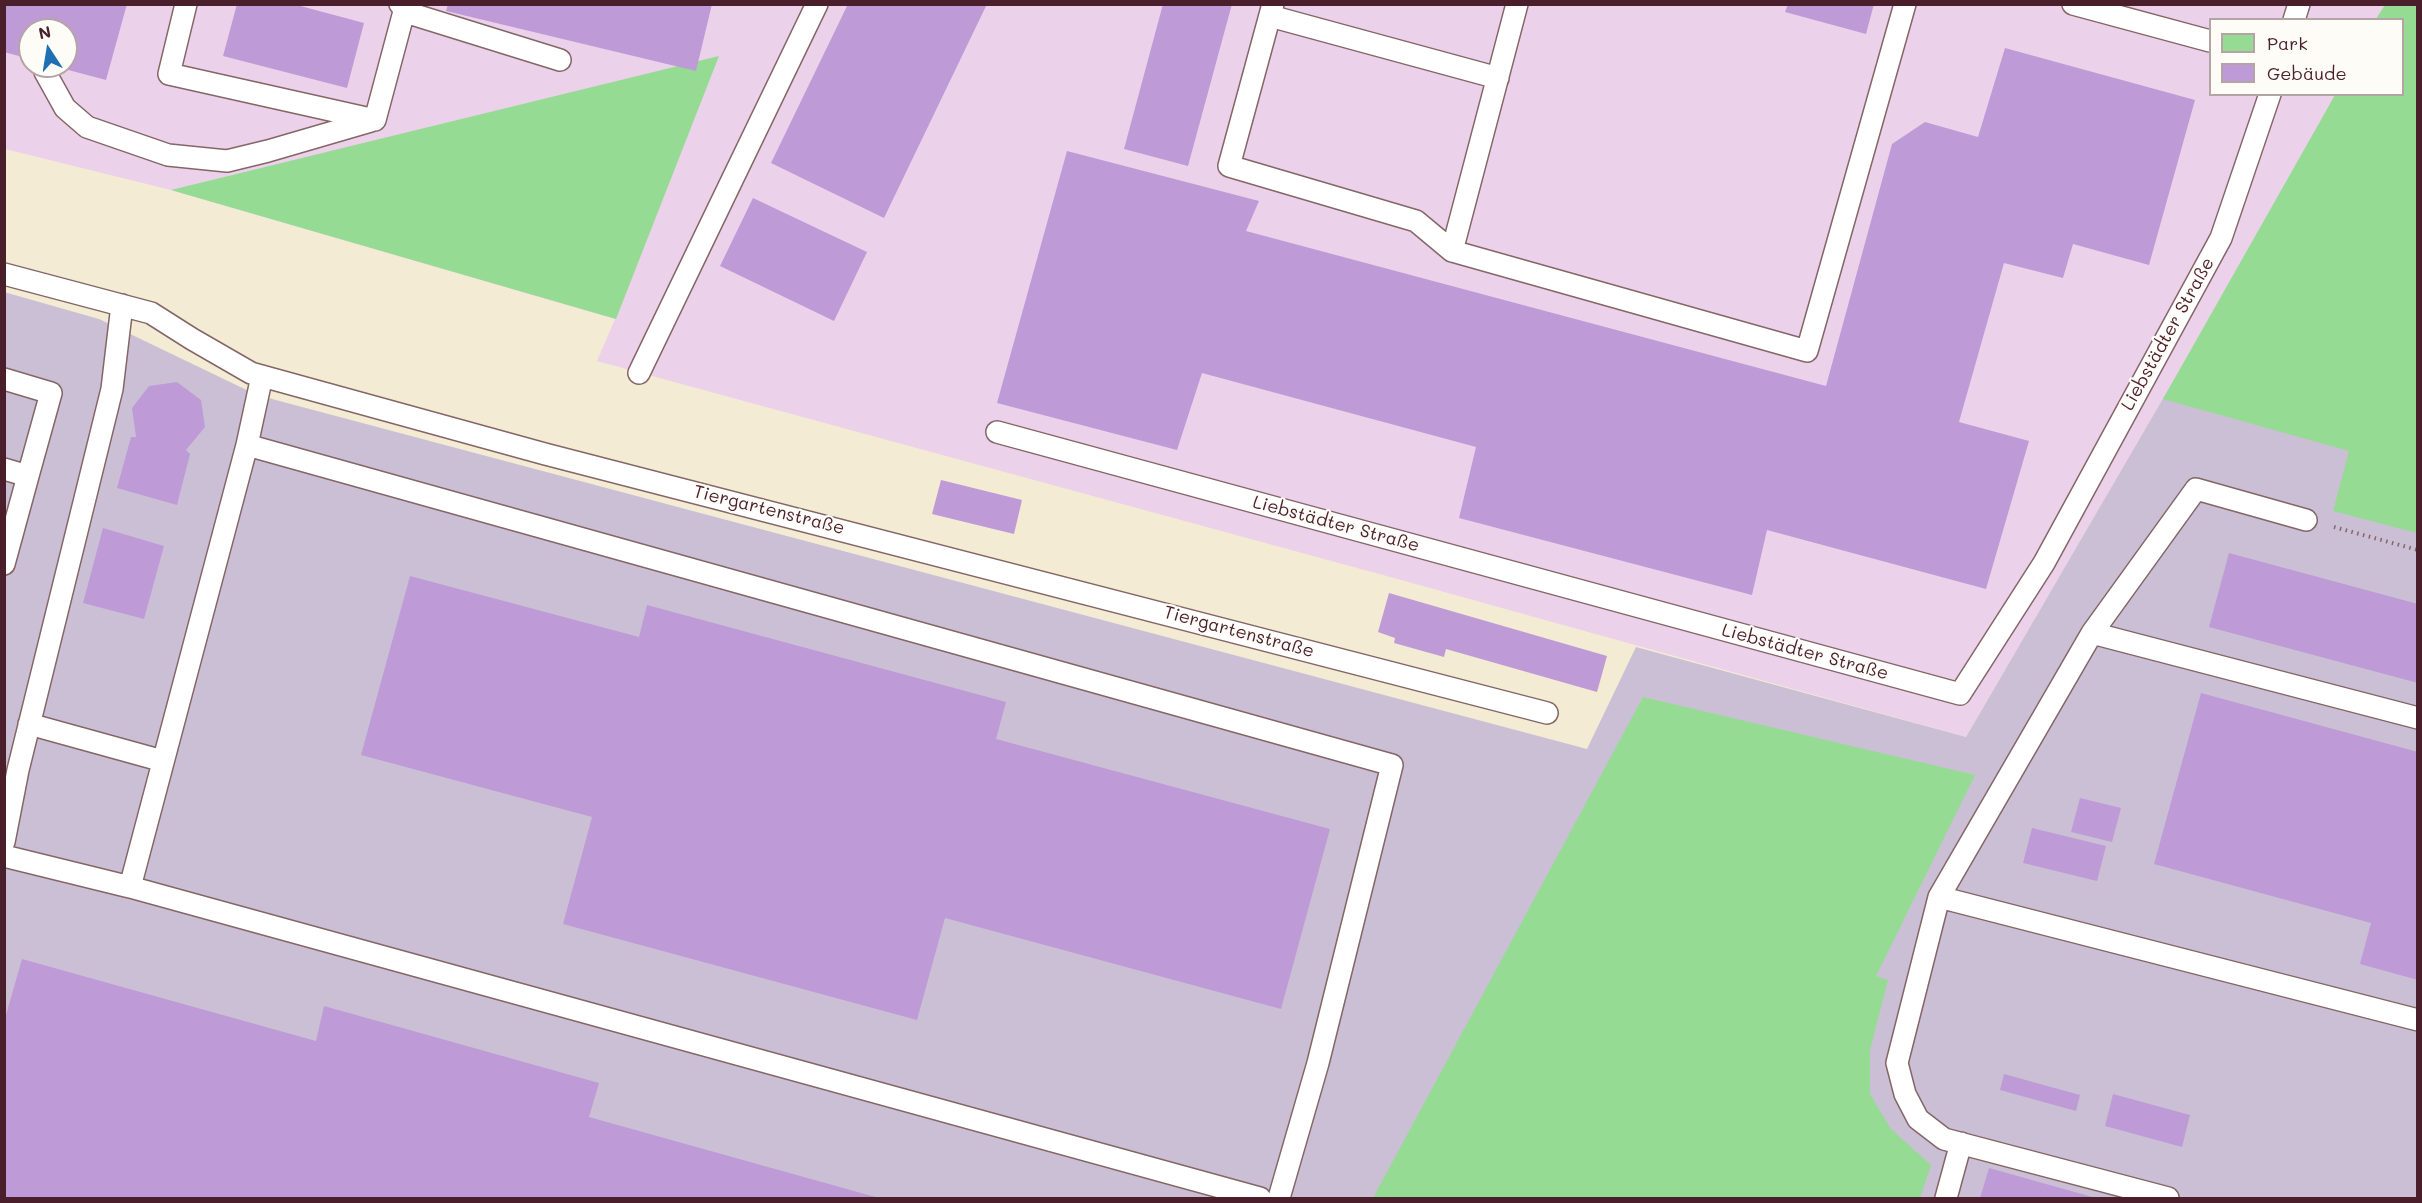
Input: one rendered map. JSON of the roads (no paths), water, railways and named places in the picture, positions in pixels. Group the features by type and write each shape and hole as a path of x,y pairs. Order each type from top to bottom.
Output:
{"lane":[{"path":"186,4 169,74 375,120"},
{"path":"639,373 817,4"},
{"path":"1452,251 1517,4"},
{"path":"1498,78 1272,10 1229,166 1416,221 1452,251 1807,351 1905,4"},
{"path":"2073,4 2209,40"},
{"path":"375,120 404,5 415,15 560,60"},
{"path":"48,78 65,108 87,127 168,155 227,161 375,120"},
{"name":"Liebstädter Straße","path":"997,432 1960,694 2044,563 2221,238 2269,96"},
{"name":"Tiergartenstraße","path":"4,274 151,313 251,373 545,454 1547,713"},
{"path":"4,842 11,774 29,724 112,389 122,305"},
{"path":"130,887 247,445 262,376"},
{"path":"4,379 51,393 4,564"},
{"path":"247,445 1392,765 1321,1051 1279,1198"},
{"path":"4,470 28,476"},
{"path":"2168,1198 1944,1139 1918,1119 1905,1094 1897,1063 1939,897 2092,633 2196,489 2306,520"},
{"path":"2092,633 2418,718"},
{"path":"29,724 163,761"},
{"path":"4,856 130,887 1260,1198"},
{"path":"1939,897 2418,1020"},
{"path":"1946,1198 1960,1143"}]}
